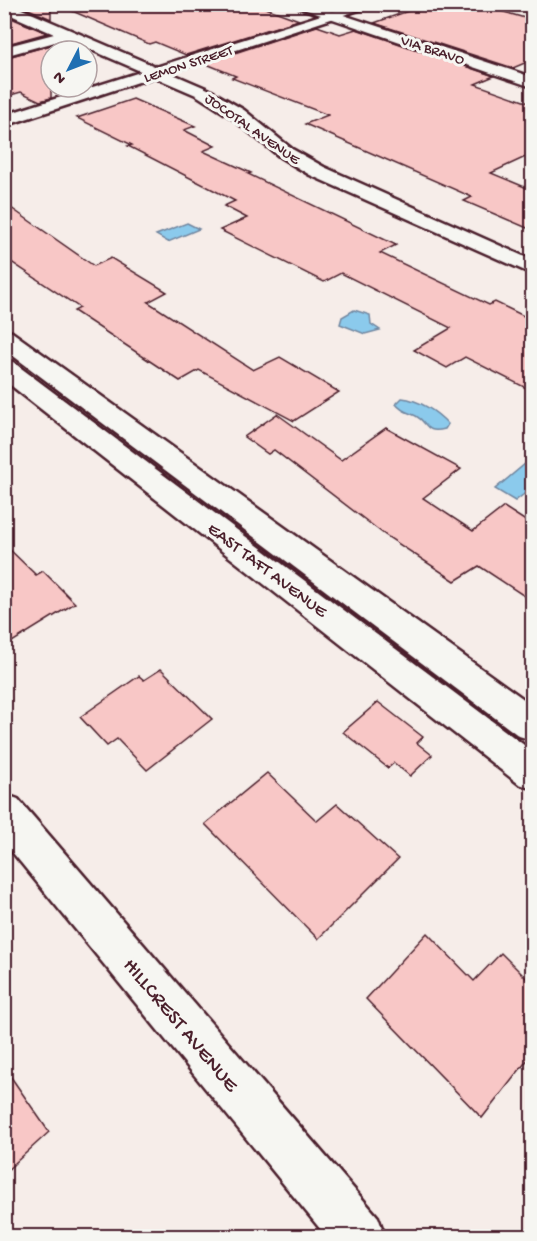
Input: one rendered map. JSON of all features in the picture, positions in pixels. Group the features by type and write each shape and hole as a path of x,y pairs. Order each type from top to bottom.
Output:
{"street":[{"name":"VIA BRAVO","path":"295,4 532,82"},
{"name":"VIA BRAVO","path":"317,4 325,8 333,17"},
{"name":"LEMON STREET","path":"4,121 371,4"},
{"name":"JOCOTAL AVENUE","path":"4,7 158,72 219,101 286,153 317,171 532,268"},
{"path":"4,52 68,34"},
{"name":"EAST TAFT AVENUE","path":"4,337 67,399 262,564 532,772"},
{"name":"EAST TAFT AVENUE","path":"4,367 67,399 288,545 532,725"},
{"path":"262,564 288,545"},
{"name":"HILLCREST AVENUE","path":"4,812 358,1236"}],"water":[{"path":"187,223 199,229 168,242 156,235"},
{"path":"354,310 370,315 371,324 380,330 365,334 340,324 342,317"},
{"path":"402,398 415,401 433,411 448,424 445,429 430,429 416,416 405,412 396,404"},
{"path":"525,464 532,468 532,488 515,501 495,489"}],"building":[{"path":"17,4 51,4 51,19"},
{"path":"56,4 255,4 299,20 186,55 155,42 149,44"},
{"path":"428,4 476,4 532,20 532,60 513,68 374,23"},
{"path":"4,15 47,33 4,45"},
{"path":"317,26 340,34 356,29 494,76 475,84 532,104 532,154 491,173 532,190 532,230 464,201 472,197 305,124 328,115 232,78 236,76 204,63"},
{"path":"39,48 39,99 47,99 40,101 21,92 4,97 4,58"},
{"path":"133,99 195,126 184,130 215,146 203,151 396,245 380,253 489,305 495,302 532,320 532,391 465,357 447,368 414,350 451,328 341,273 324,282 220,230 247,218 224,206 235,201 77,118"},
{"path":"4,203 94,266 111,258 167,292 148,302 253,370 280,357 339,392 294,421 199,370 180,381 74,311 80,308 4,257"},
{"path":"277,414 341,460 386,428 461,469 423,498 473,531 504,507 532,525 532,601 479,566 455,581 385,535 274,450 268,454 244,437"},
{"path":"4,544 36,575 43,571 75,603 4,647"},
{"path":"161,669 212,719 147,770 117,739 107,746 80,717 139,676 144,680"},
{"path":"378,702 423,737 417,743 432,755 410,776 394,763 388,768 343,732"},
{"path":"267,773 317,821 337,804 398,859 318,939 205,824"},
{"path":"427,933 474,981 501,953 532,984 532,1054 482,1118 366,999"},
{"path":"4,1067 49,1132 4,1173"}]}
